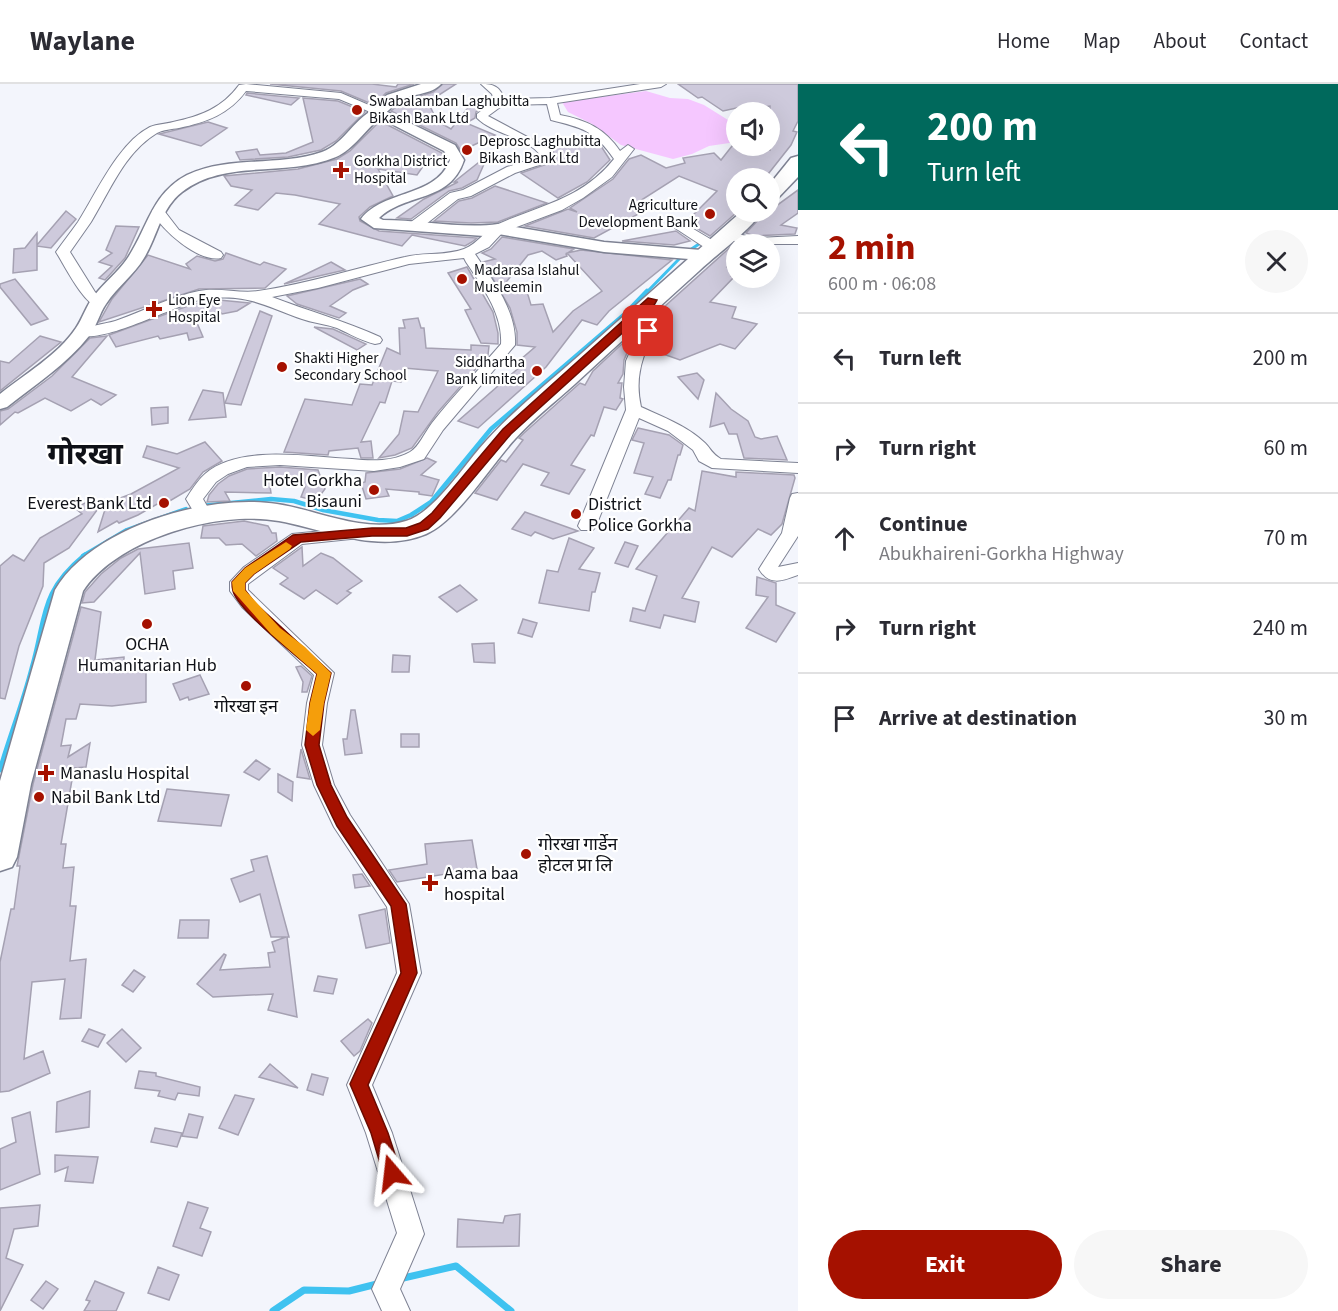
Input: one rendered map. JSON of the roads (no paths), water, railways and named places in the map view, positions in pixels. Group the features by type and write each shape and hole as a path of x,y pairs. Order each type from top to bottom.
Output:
{"main road":[{"path":"379,112 395,95 423,89 433,84"},
{"path":"780,185 798,162"},
{"path":"0,857 15,784 69,590 74,581 100,558 128,540 165,525 204,515 232,511 265,511 372,532 407,532 424,526 436,516 507,432 740,222"}],"street":[{"path":"486,84 497,93 500,102"},
{"path":"416,225 454,196 467,193 511,170 547,158 546,152 520,137 502,132 481,116 500,102 552,104 661,84"},
{"path":"98,303 90,295 63,252 85,221 110,175 137,144 154,130 223,111 234,101 236,86 341,96 379,112 450,148 457,160 455,171 442,183 419,194 386,205 369,219 380,225 416,225 484,231 498,229 558,207 608,174 623,154 599,131 571,120 555,118 552,104"},
{"path":"0,404 41,372 82,332 98,303 136,258 158,211 170,194 198,176 329,155 339,149 379,112"},
{"path":"158,211 163,224 190,244 216,255"},
{"path":"680,225 713,245"},
{"path":"498,229 604,247 713,245 798,240"},
{"path":"255,296 318,284 408,260 467,253 484,244 498,229"},
{"path":"204,515 194,499 199,492 210,478 222,470 245,462 280,460 374,466 400,462 418,455 437,427 508,345 510,336 496,301 467,253"},
{"path":"82,332 104,330 200,295 227,293 262,296 307,316 339,324 375,340"},
{"path":"587,526 634,410 630,398 638,347 649,325 643,316 652,300"},
{"path":"634,410 674,428 700,447 705,457 718,464 798,468"},
{"path":"798,498 792,533 768,569 777,576 798,569"},
{"path":"372,532 298,538 250,571 239,582 239,591 275,631 300,650 324,673 317,703 312,745 324,785 342,821 398,904 409,973 359,1084 380,1133 411,1234 398,1263 391,1300"}],"waterway":[{"path":"690,250 699,244"},
{"path":"646,293 681,257"},
{"path":"201,506 271,499 294,501 323,510 378,520 397,521 411,515 431,502 491,429 625,314 647,291"},
{"path":"83,556 127,530 186,509"},
{"path":"0,770 52,594 59,582 85,555"},
{"path":"399,1279 456,1266 511,1311"},
{"path":"273,1311 304,1290 349,1291 381,1283"}],"place":[{"name":"Swabalamban Laghubitta Bikash Bank Ltd","path":"357,110"},
{"name":"Deprosc Laghubitta Bikash Bank Ltd","path":"467,150"},
{"name":"Gorkha District Hospital","path":"341,170"},
{"name":"Agriculture Development Bank","path":"710,214"},
{"name":"Madarasa Islahul Musleemin","path":"462,279"},
{"name":"Lion Eye Hospital","path":"154,309"},
{"name":"Shakti Higher Secondary School","path":"282,367"},
{"name":"Siddhartha Bank limited","path":"537,371"},
{"name":"Hotel Gorkha Bisauni","path":"374,490"},
{"name":"Everest Bank Ltd","path":"164,503"},
{"name":"District Police Gorkha","path":"576,514"},
{"name":"OCHA Humanitarian Hub","path":"147,624"},
{"name":"गोरखा इन","path":"246,686"},
{"name":"Manaslu Hospital","path":"46,773"},
{"name":"Nabil Bank Ltd","path":"39,797"},
{"name":"गोरखा गार्डेन होटल प्रा लि","path":"526,854"},
{"name":"Aama baa hospital","path":"430,883"}],"district":[{"name":"गोरखा","path":"85,454"}]}
